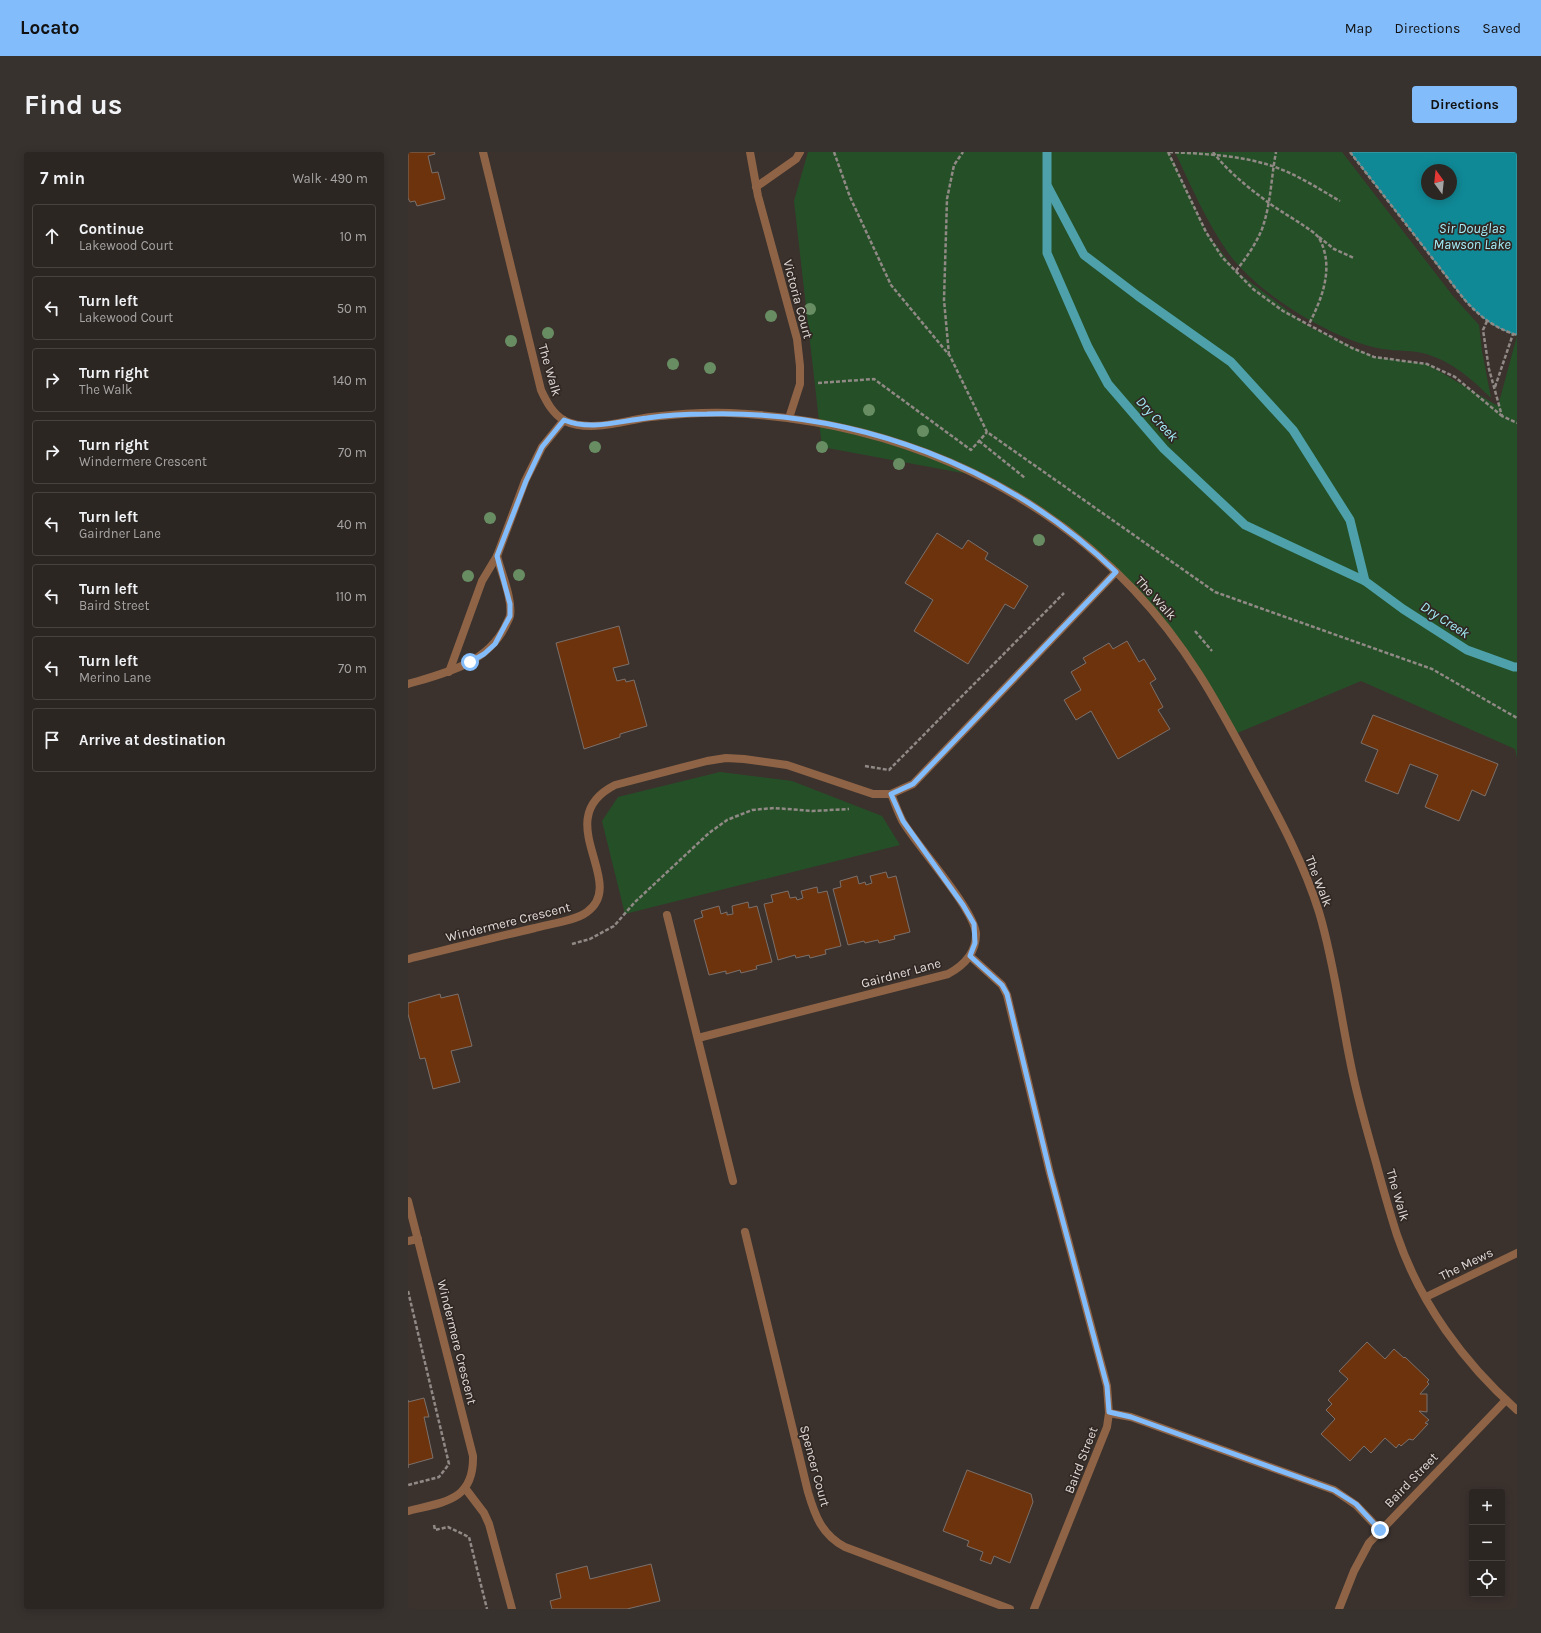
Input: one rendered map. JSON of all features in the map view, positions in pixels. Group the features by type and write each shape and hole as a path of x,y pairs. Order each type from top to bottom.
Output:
{"street":[{"name":"The Walk","path":"483,152 541,390 548,405 564,420 585,426 683,414 728,413 789,418 850,428 922,450 984,477 1027,502 1065,528 1116,572 1161,620 1200,673 1218,702 1278,816 1308,881 1320,915 1353,1077 1384,1194 1398,1238 1414,1276 1446,1331 1467,1359 1517,1410"},
{"name":"Victoria Court","path":"750,152 756,187 797,339 800,384 789,418"},
{"path":"756,187 796,159 800,152"},
{"path":"449,672 482,581 497,556 529,474 542,447 564,420"},
{"path":"408,684 449,672 484,654 495,644 510,616 510,604 497,556"},
{"name":"Windermere Crescent","path":"408,959 554,923 587,912 596,902 600,889 599,877 588,835 587,821 592,803 603,792 616,785 707,761 726,758 744,759 787,766 873,794 891,794 913,784 1116,572"},
{"path":"891,794 903,821 963,905 974,924 975,943 970,956"},
{"path":"667,915 733,1181"},
{"name":"Gairdner Lane","path":"698,1038 948,974 961,967 970,956"},
{"name":"Baird Street","path":"970,956 1002,985 1007,994 1050,1173 1107,1386 1109,1412 1107,1427 1034,1609"},
{"name":"Windermere Crescent","path":"408,1201 473,1456 473,1470 469,1484 465,1488"},
{"name":"Spencer Court","path":"745,1232 808,1492 817,1521 823,1530 831,1538 845,1547 1010,1609"},
{"path":"408,1241 418,1239"},
{"name":"The Mews","path":"1426,1298 1517,1253"},
{"name":"Baird Street","path":"1339,1609 1361,1556 1369,1543 1506,1400"},
{"path":"1109,1412 1131,1417 1334,1490 1356,1504 1380,1530"},
{"path":"408,1511 443,1502 460,1494 465,1488 484,1513 512,1609"}],"path":[{"path":"834,152 850,197 891,285 950,356 988,432 1215,592 1432,669 1517,718"},
{"path":"950,356 944,300 947,199 954,165 963,152"},
{"path":"1340,201 1313,185 1274,166 1231,157 1169,152 1206,232 1222,258 1253,289 1283,311 1308,326 1352,348 1374,357 1426,364 1455,377 1502,416 1517,423"},
{"path":"1213,152 1224,166 1269,204 1334,249 1354,258"},
{"path":"1236,271 1251,250 1262,230 1269,204 1276,152"},
{"path":"1350,152 1464,299 1480,317 1502,330 1517,335"},
{"path":"1308,326 1318,307 1325,283 1326,264 1318,237"},
{"path":"1487,321 1483,330 1489,369 1502,416"},
{"path":"1494,387 1513,334"},
{"path":"800,384 874,379 971,450 988,432"},
{"path":"865,766 889,770 1064,592"},
{"path":"572,944 590,939 614,926 635,902 709,833 726,820 752,810 774,808 813,810 849,809"},
{"path":"408,1291 449,1464 439,1477 408,1485"},
{"path":"422,1482 435,1530 448,1527 469,1537 487,1609"}],"green space":[{"path":"808,152 1169,152 1206,232 1236,271 1308,326 1374,357 1427,364 1498,406 1517,336 1517,758 1515,749 1361,681 1235,734 1159,618 1065,528 984,477 822,447 794,201"},
{"path":"1175,152 1342,152 1453,296 1479,325 1482,351 1491,398 1458,369 1438,358 1417,352 1375,348 1351,340 1312,321 1274,297 1241,269 1229,254 1206,217"},
{"path":"720,772 792,781 882,816 900,845 625,914 602,821 618,797"}],"water":[{"name":"Sir Douglas Mawson Lake","path":"1350,152 1517,152 1517,335 1494,325 1475,311 1464,299"}],"building":[{"path":"408,152 434,152 435,154 428,156 432,173 438,172 445,199 417,206 415,201 410,202 408,198"},
{"path":"937,533 962,549 968,540 988,553 985,559 1028,586 1014,609 1005,604 968,664 914,631 933,600 905,583"},
{"path":"619,626 629,664 613,668 617,681 625,679 626,682 634,680 647,726 620,734 620,737 584,749 556,643"},
{"path":"1127,641 1139,662 1144,659 1156,679 1150,683 1163,707 1158,710 1170,729 1118,759 1091,711 1076,720 1064,700 1081,690 1071,672 1086,663 1083,658 1109,643 1113,649"},
{"path":"1373,715 1498,764 1485,796 1472,790 1459,821 1425,807 1438,775 1410,764 1398,794 1365,781 1378,750 1361,743"},
{"path":"886,872 888,878 896,876 910,932 894,936 895,939 879,943 878,940 865,943 864,941 848,945 833,889 841,887 840,881 857,876 859,884 865,882 866,885 872,883 870,876"},
{"path":"817,887 818,893 827,891 841,946 825,950 826,954 810,958 809,955 796,958 795,955 778,960 764,904 773,902 771,895 788,891 790,898 796,897 797,900 803,898 801,891"},
{"path":"748,902 749,908 757,906 772,962 756,966 757,969 741,973 740,970 726,974 726,971 709,975 694,920 703,917 701,911 719,906 721,914 727,912 727,915 733,914 732,906"},
{"path":"440,994 441,998 458,994 472,1046 451,1051 460,1082 433,1089 425,1058 420,1059 408,1014 408,1003"},
{"path":"1367,1342 1385,1359 1394,1349 1404,1358 1405,1357 1429,1380 1427,1382 1429,1384 1420,1394 1427,1394 1427,1412 1419,1411 1429,1420 1425,1423 1428,1424 1413,1440 1409,1439 1401,1446 1399,1444 1396,1448 1385,1438 1371,1453 1364,1446 1350,1461 1321,1434 1335,1419 1326,1410 1332,1404 1328,1400 1348,1379 1339,1371"},
{"path":"424,1398 429,1417 424,1417 433,1458 408,1465 408,1402"},
{"path":"967,1470 1031,1494 1033,1502 1010,1563 994,1556 991,1564 980,1560 983,1552 967,1546 969,1541 943,1531"},
{"path":"651,1564 660,1601 627,1609 552,1609 550,1601 561,1598 556,1574 587,1566 590,1579"}],"waterway":[{"name":"Dry Creek","path":"1047,152 1047,253 1088,347 1108,384 1164,449 1245,525 1365,581 1403,609 1467,650 1517,667"},
{"name":"Dry Creek","path":"1048,187 1084,255 1138,296 1231,362 1293,430 1350,520 1365,581"}],"route":[{"path":"470,662 484,654 495,644 510,616 510,604 497,556 526,481 542,447 564,420 585,426 683,414 728,413 789,418 850,428 922,450 984,477 1027,502 1065,528 1116,572 913,784 891,794 903,821 963,905 974,924 976,934 975,943 970,956 1002,985 1007,994 1050,1173 1107,1386 1110,1400 1109,1412 1131,1417 1334,1490 1346,1496 1356,1504 1380,1530"}]}
